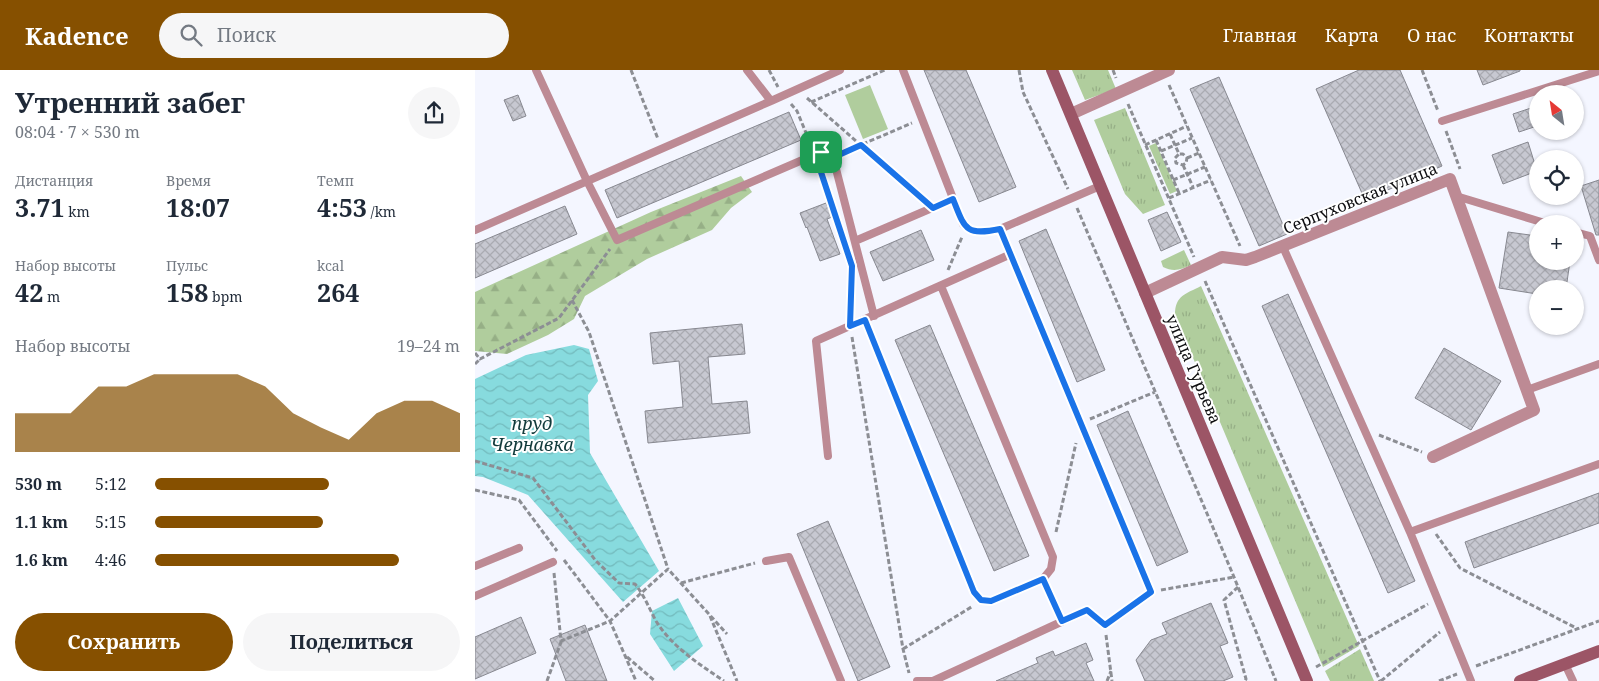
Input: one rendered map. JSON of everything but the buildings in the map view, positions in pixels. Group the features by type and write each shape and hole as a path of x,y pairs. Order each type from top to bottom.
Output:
{"main road":[{"name":"улица Гурьева","path":"1052,70 1305,677"},
{"path":"1520,681 1599,651"}],"street":[{"path":"1071,114 1167,71"},
{"name":"Серпуховская улица","path":"1145,293 1222,256 1246,260 1283,247 1450,179 1534,410 1433,457"}],"lane":[{"path":"536,70 587,181 617,240 815,154 829,153 855,241 874,316"},
{"path":"747,70 771,100"},
{"path":"475,230 840,70"},
{"path":"903,70 963,224 968,229 983,233 1000,229 1100,186"},
{"path":"1442,121 1599,71"},
{"path":"1456,196 1529,218"},
{"path":"855,241 953,199"},
{"path":"1000,229 1151,592"},
{"path":"1584,234 1590,236 1599,260"},
{"path":"1283,247 1410,532 1471,681"},
{"path":"828,456 816,341 1011,254"},
{"path":"865,320 974,592 981,600 991,601 1043,579 1051,569 1053,558 941,286"},
{"path":"1527,390 1599,364"},
{"path":"1410,532 1599,464"},
{"path":"475,566 519,548"},
{"path":"765,560 789,557 841,681"},
{"path":"475,596 553,562"},
{"path":"917,681 933,681 1087,610 1105,625"},
{"path":"1565,664 1573,681"}],"path":[{"path":"631,70 661,149"},
{"path":"769,70 783,96 797,111 828,191"},
{"path":"811,102 885,70"},
{"path":"1019,70 1023,92 1072,198 1234,577 1276,681"},
{"path":"1113,70 1380,681 1448,626"},
{"path":"1167,71 1192,138 1246,260"},
{"path":"797,89 933,208"},
{"path":"832,158 922,119"},
{"path":"1145,144 1187,126"},
{"path":"1170,134 1179,154"},
{"path":"1161,151 1192,138"},
{"path":"1156,140 1179,193"},
{"path":"1183,165 1186,163 1187,158 1199,153"},
{"path":"1179,154 1183,154 1187,158"},
{"path":"1176,163 1175,158 1179,154"},
{"path":"1168,166 1176,163 1183,165"},
{"path":"1183,165 1193,187"},
{"path":"1173,180 1205,166"},
{"path":"1169,198 1211,180"},
{"path":"941,286 966,227"},
{"path":"475,364 480,359 559,318 617,240"},
{"path":"852,274 850,326 903,649 911,681"},
{"path":"572,300 589,332 668,569 727,634"},
{"path":"475,354 480,359"},
{"path":"1365,429 1433,457"},
{"path":"475,461 533,478 596,561 619,583 635,584 642,592 657,622 677,647 724,681"},
{"path":"475,490 519,500 610,621 636,681"},
{"path":"1430,525 1460,568 1578,629"},
{"path":"681,583 765,560"},
{"path":"547,681 561,641 553,562"},
{"path":"561,641 610,621 668,569"},
{"path":"1112,681 1105,625 1151,592 1234,577"},
{"path":"1043,579 1062,621"},
{"path":"1238,587 1224,600 1246,680"},
{"path":"1305,677 1437,599"},
{"path":"903,649 981,600"},
{"path":"709,613 737,681"},
{"path":"1439,681 1599,621"},
{"path":"624,654 655,681"},
{"path":"1107,681 1111,670"}],"green space":[{"path":"1072,70 1108,70 1116,89 1085,100"},
{"path":"870,85 888,129 863,139 845,95"},
{"path":"1125,108 1165,205 1143,214 1125,194 1094,120"},
{"path":"1156,143 1177,191 1170,194 1149,146"},
{"path":"741,176 752,192 731,208 712,230 647,259 585,296 574,319 548,335 507,354 475,351 475,292 651,212"},
{"path":"1184,250 1191,265 1177,270 1163,267 1161,261"},
{"path":"1201,286 1359,646 1323,667 1175,315 1179,299 1186,293"},
{"path":"1360,649 1374,681 1330,681 1325,671"}],"water":[{"name":"пруд Чернавка","path":"574,345 589,349 598,381 588,395 590,453 659,571 623,602 528,495 483,477 475,476 475,379 526,355"},
{"path":"678,598 703,646 674,671 650,634 652,611"}],"route":[{"path":"861,145 933,208 953,199 963,224 968,229 983,233 1000,229 1151,592 1105,625 1087,610 1062,621 1043,579 991,601 981,600 974,592 865,320 850,326 852,266 815,154 821,152 829,153 832,158 861,145"}]}
